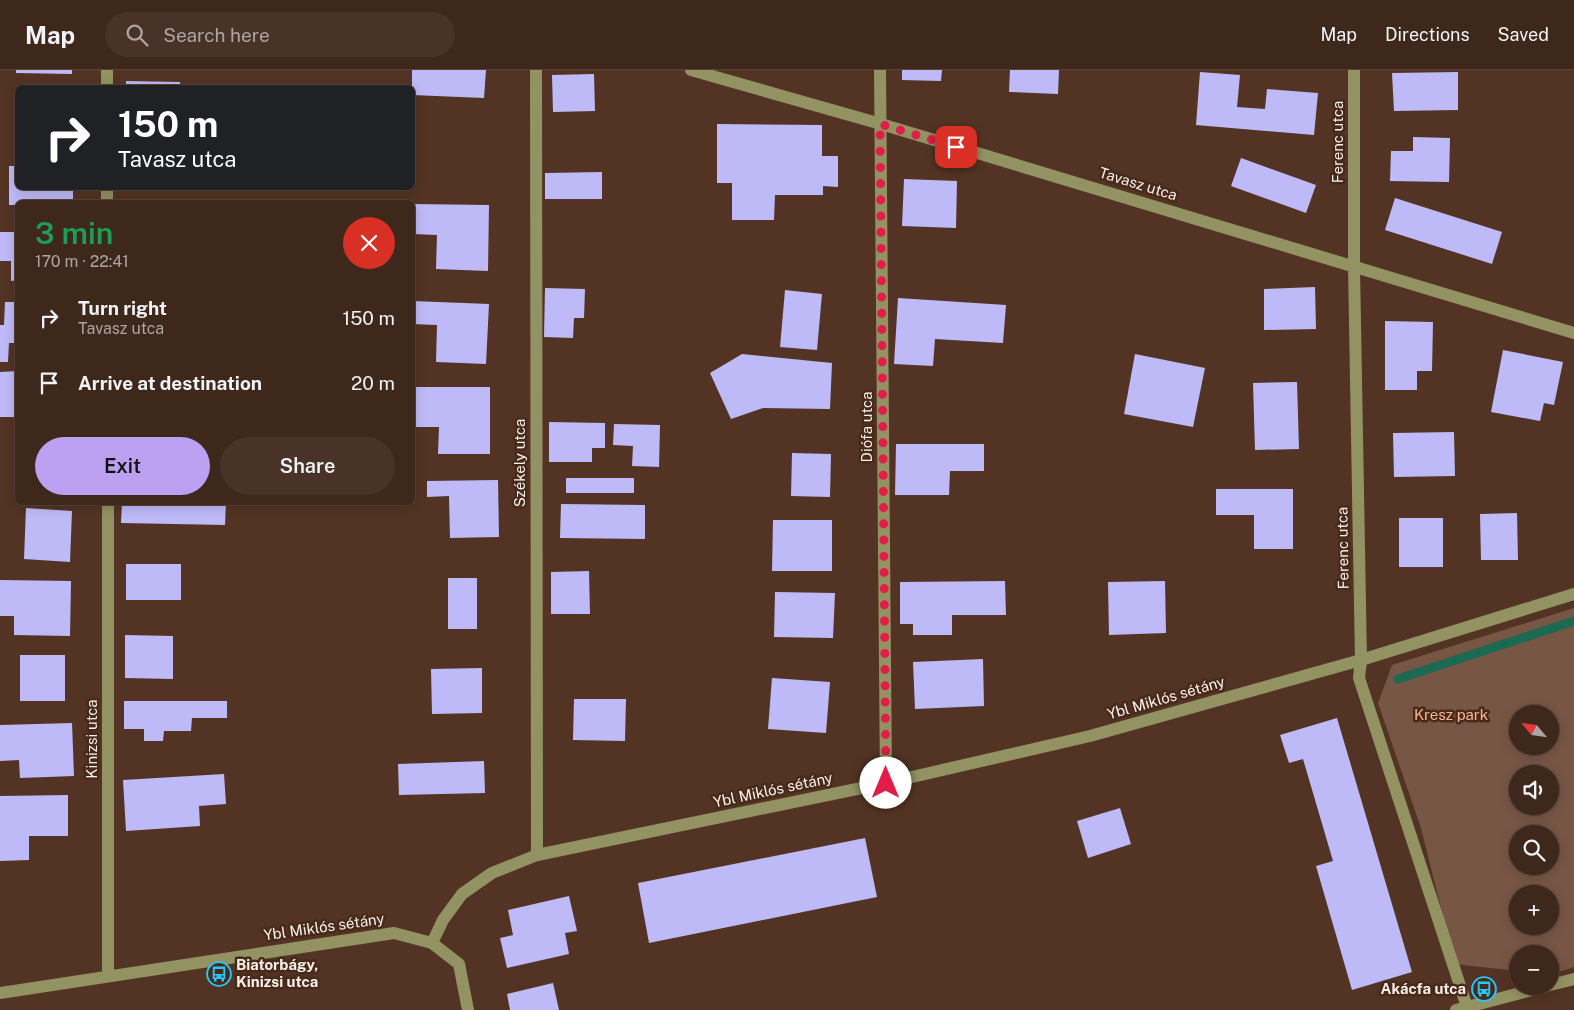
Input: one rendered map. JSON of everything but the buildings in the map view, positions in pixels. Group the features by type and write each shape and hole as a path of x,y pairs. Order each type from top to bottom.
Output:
{"street":[{"path":"107,70 107,85"},
{"name":"Székely utca","path":"536,70 537,855"},
{"name":"Tavasz utca","path":"691,70 880,124 1574,333"},
{"name":"Diófa utca","path":"880,70 886,783"},
{"name":"Ferenc utca","path":"1354,70 1354,267 1361,660 1359,678 1464,1009"},
{"name":"Kinizsi utca","path":"108,505 108,976"},
{"name":"Ybl Miklós sétány","path":"0,993 394,933 432,943 443,920 462,894 492,873 537,855 886,783 1090,736 1361,660 1574,594"},
{"path":"432,943 459,964 468,1010"},
{"path":"1559,983 1574,979"},
{"path":"1464,1009 1515,995"}],"green space":[{"name":"Kresz park","path":"1574,608 1574,967 1559,972 1559,945 1509,945 1509,970 1455,964 1421,828 1378,703 1392,665"}],"waterway":[{"path":"1398,679 1574,621"}],"place":[{"name":"Biatorbágy, Kinizsi utca","path":"219,974"},
{"name":"Akácfa utca","path":"1484,989"}],"route":[{"path":"886,783 880,124 956,147"}]}
